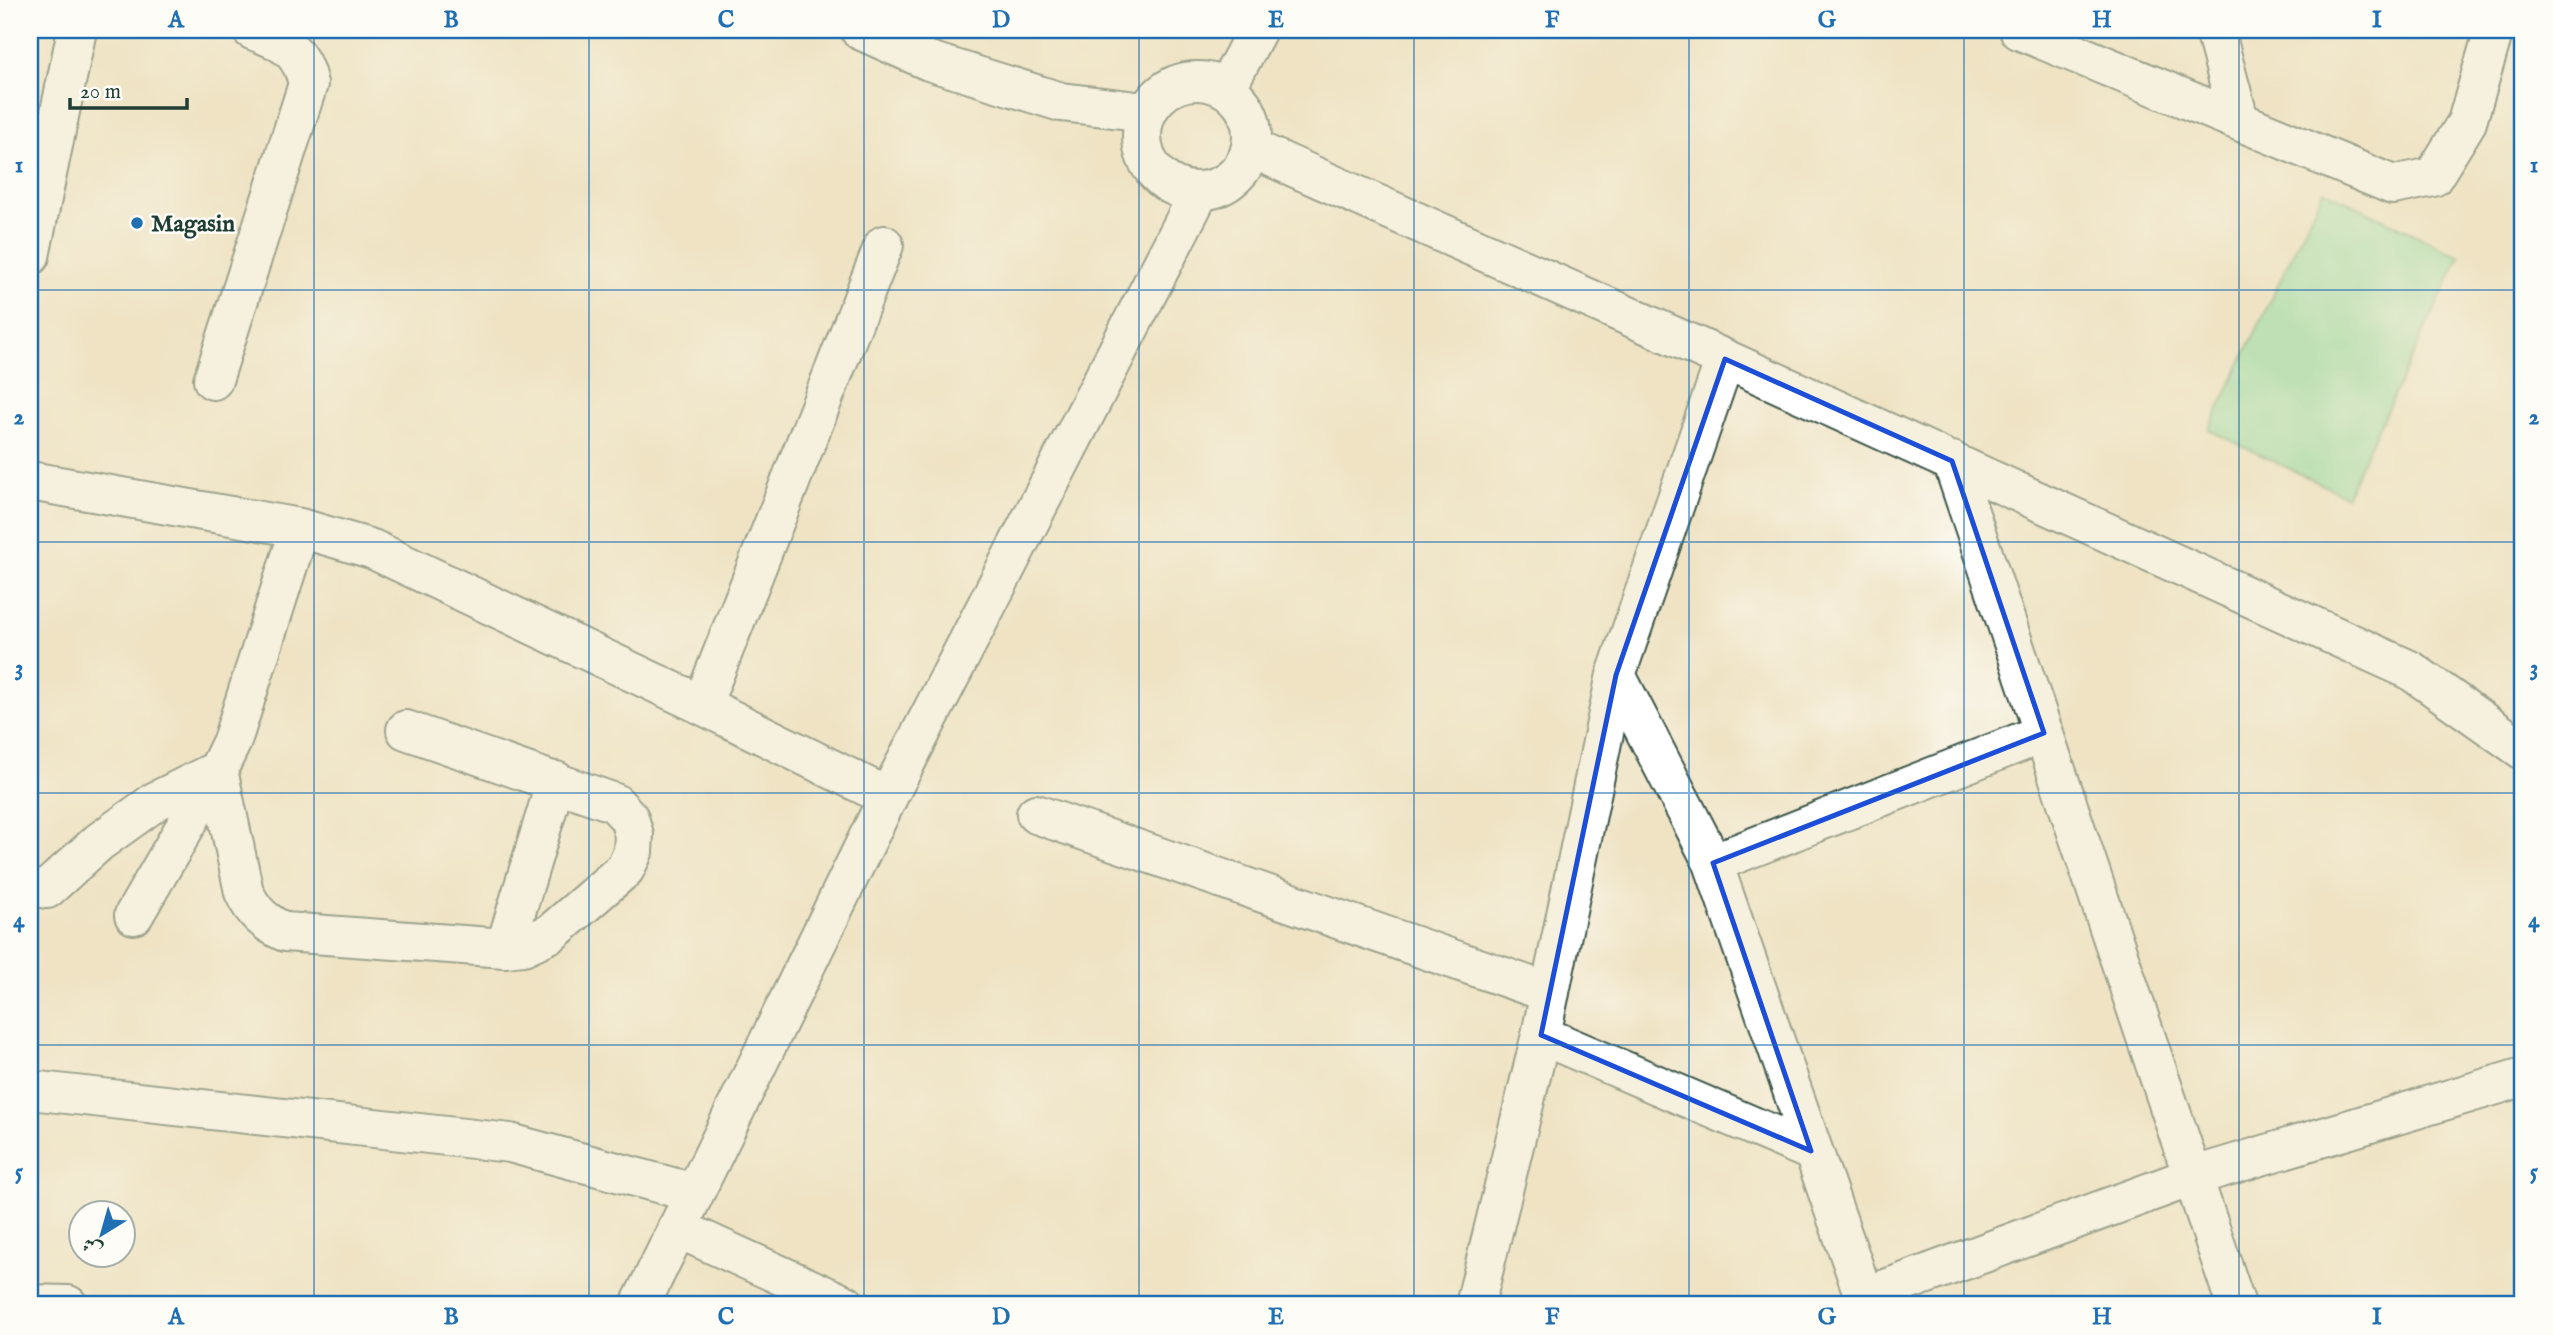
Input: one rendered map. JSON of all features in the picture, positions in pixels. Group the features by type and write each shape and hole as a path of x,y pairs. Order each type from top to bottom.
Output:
{"street":[{"path":"30,256 77,30"},
{"path":"213,380 308,84 305,69 295,53 283,42 252,30"},
{"path":"860,30 929,61 1061,102 1146,112"},
{"path":"1226,89 1257,30"},
{"path":"2020,30 2393,184 2433,177 2467,122 2494,30"},
{"path":"2215,30 2239,120"},
{"path":"1190,80 1209,81 1226,89 1239,99 1248,114 1252,131 1251,148 1244,165 1233,179 1200,191 1181,189 1164,181 1151,167 1143,149 1141,131 1146,112 1156,97 1172,85 1190,80"},
{"path":"1251,148 1952,461 2410,670 2523,750"},
{"path":"640,1305 888,797 1200,191"},
{"path":"702,705 884,245"},
{"path":"1475,1305 1541,1035 1616,675 1725,359"},
{"path":"1952,461 2236,1305"},
{"path":"30,481 300,528 372,548 888,797"},
{"path":"134,915 232,741 300,528"},
{"path":"1616,675 1713,863 1865,1301 2194,1176 2523,1077"},
{"path":"218,770 244,892 250,906 271,926 285,932 505,948 523,946 551,933 625,869 633,852 634,835 629,818 615,803 406,730"},
{"path":"1713,863 2045,733"},
{"path":"47,889 99,842 156,801 218,770"},
{"path":"505,948 556,781"},
{"path":"1036,814 1550,993"},
{"path":"1541,1035 1811,1151"},
{"path":"30,1090 510,1143 694,1193"},
{"path":"677,1228 846,1305"},
{"path":"30,1304 68,1305"}],"highlighted area":[{"path":"1725,359 1952,461 2044,733 1713,863 1811,1151 1541,1035 1616,675"}],"green space":[{"path":"2323,190 2460,256 2346,496 2209,430"}],"place":[{"name":"Magasin","path":"137,223"}]}
